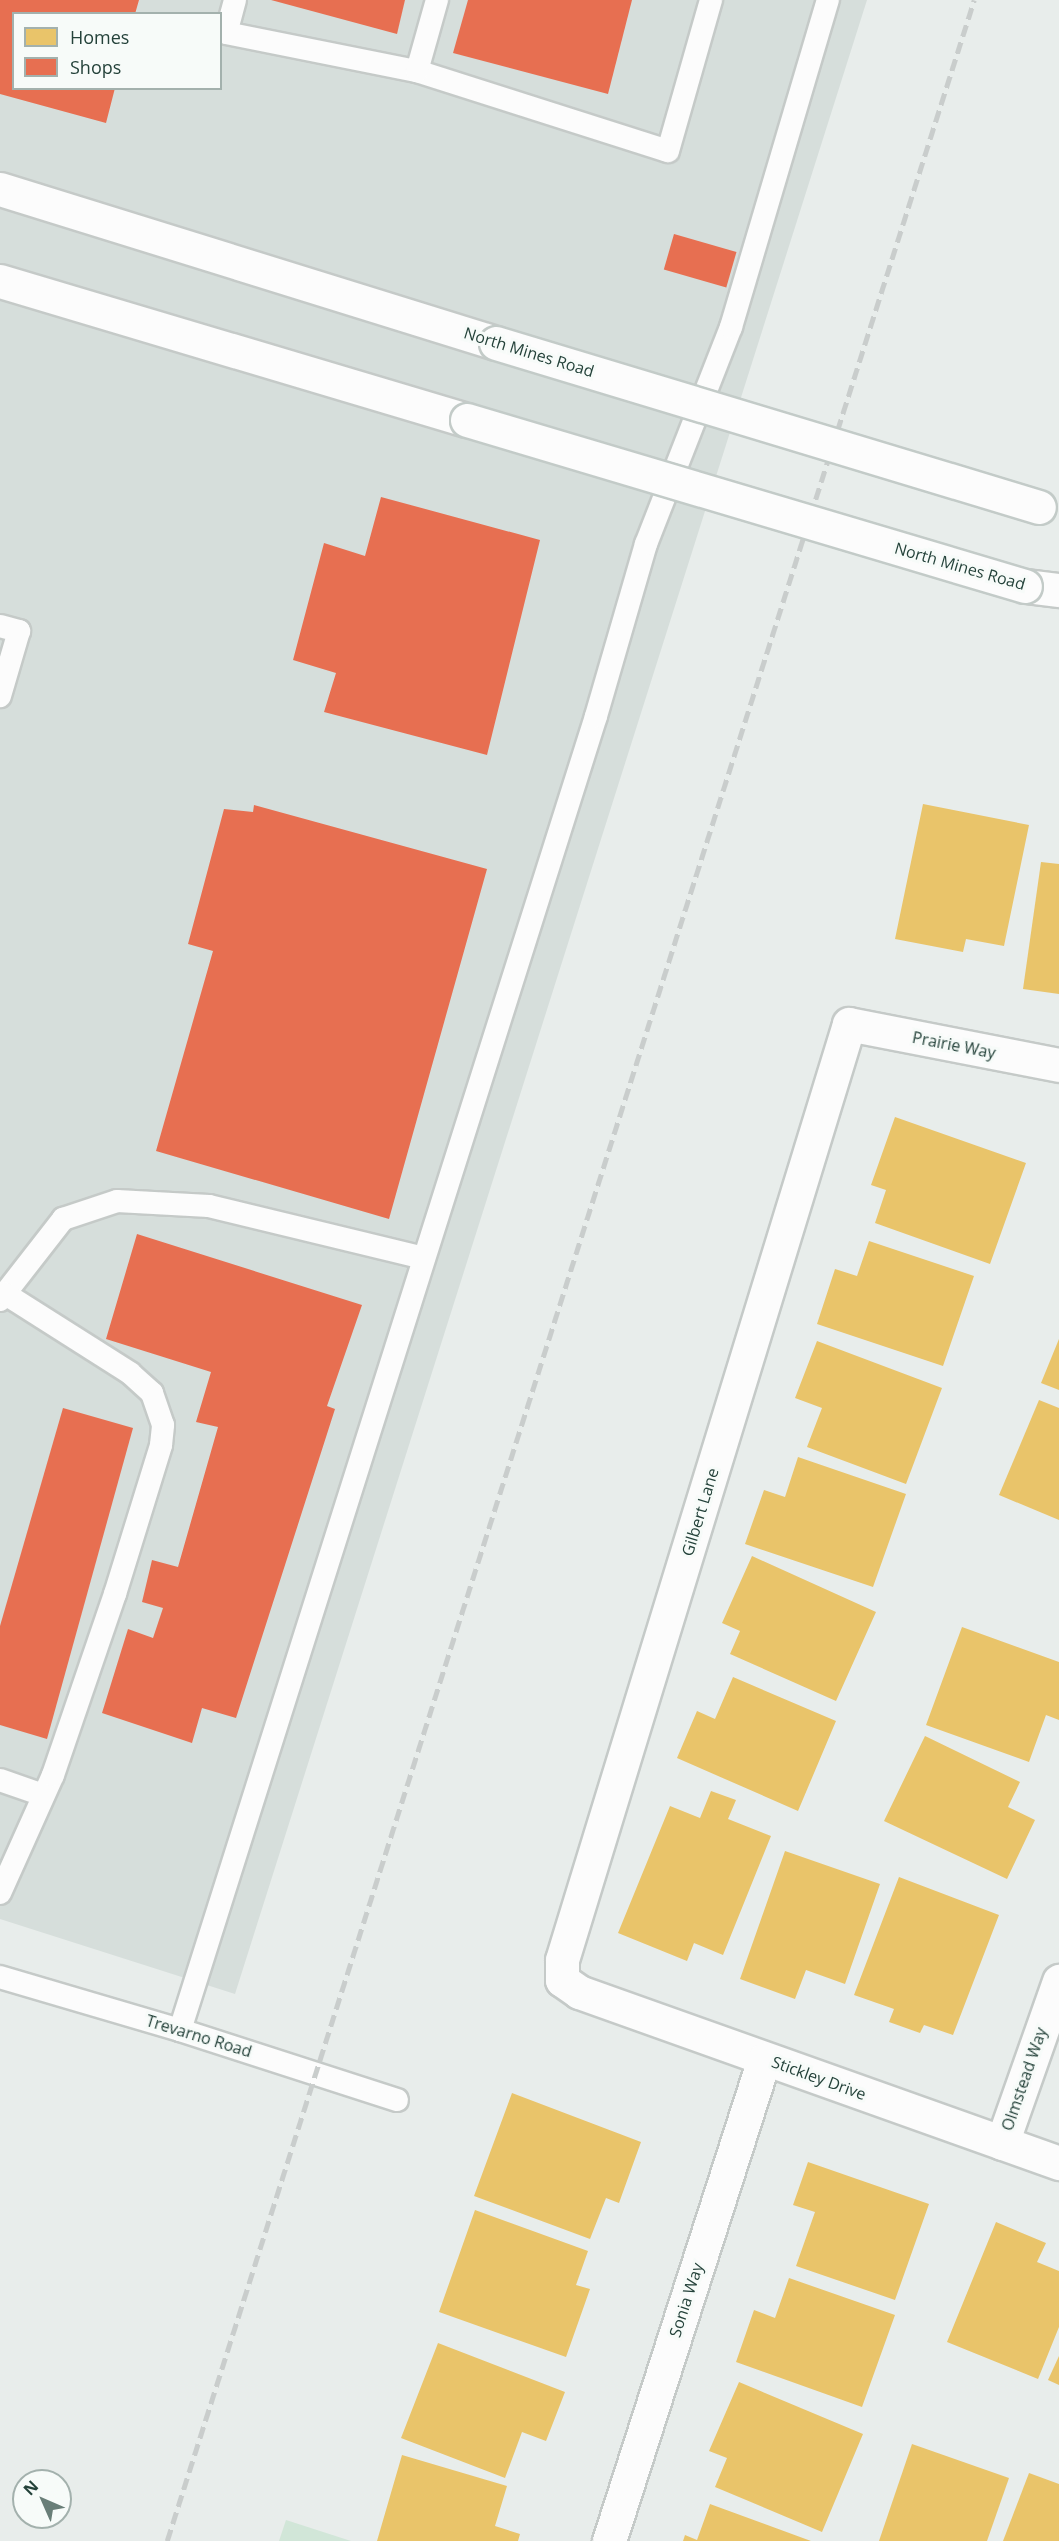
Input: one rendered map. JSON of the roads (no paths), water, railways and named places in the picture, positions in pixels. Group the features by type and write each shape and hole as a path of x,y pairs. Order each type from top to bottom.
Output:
{"street":[{"name":"North Mines Road","path":"0,189 496,343 1049,509"},
{"name":"North Mines Road","path":"0,281 1025,586 1059,590"},
{"name":"Prairie Way","path":"849,1024 1059,1065"},
{"name":"Gilbert Lane","path":"579,1992 562,1980 562,1960 849,1024"},
{"name":"Olmstead Way","path":"1002,2143 1059,1981"},
{"name":"Stickley Drive","path":"579,1992 1059,2163"},
{"name":"Sonia Way","path":"609,2541 764,2059"}],"lane":[{"path":"235,0 226,33 417,71 668,151 711,0"},
{"path":"417,71 437,0"},
{"path":"180,2030 424,1258 646,544 731,327 828,0"},
{"path":"0,626 19,631 0,696"},
{"path":"0,1893 43,1795 129,1546 161,1445 163,1425 152,1393 130,1373 2,1296 63,1220 117,1201 209,1206 424,1258"},
{"path":"0,1780 43,1795"},
{"name":"Trevarno Road","path":"0,1977 180,2030 397,2100"}],"railway":[{"path":"167,2541 974,0"}]}
